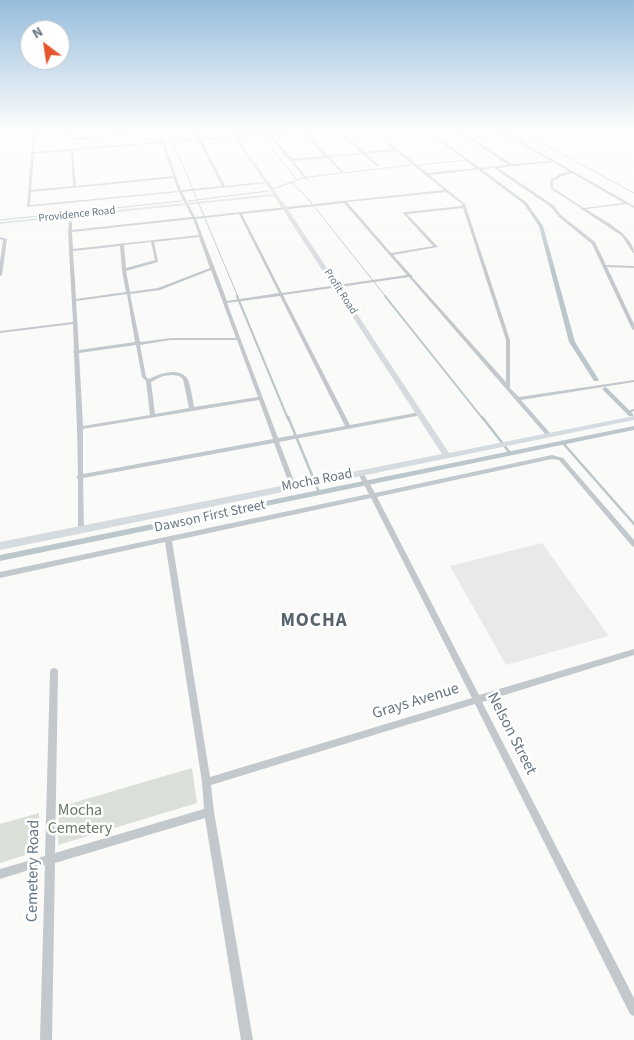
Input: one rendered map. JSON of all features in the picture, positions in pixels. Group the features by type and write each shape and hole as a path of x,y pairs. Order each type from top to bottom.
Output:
{"street":[{"path":"30,179 28,206 265,182"},
{"path":"74,179 75,186"},
{"path":"29,191 157,179"},
{"path":"175,179 201,236 293,486"},
{"path":"219,179 224,187"},
{"name":"Profit Road","path":"263,179 448,454"},
{"path":"431,179 464,206 508,340 508,387"},
{"path":"511,179 552,206 560,216 594,243 634,329"},
{"path":"554,179 551,184 555,191 623,235 634,252"},
{"path":"585,179 634,207"},
{"path":"70,231 446,191"},
{"name":"Providence Road","path":"0,223 274,195"},
{"path":"345,202 548,434"},
{"path":"582,209 628,203"},
{"path":"392,254 436,248 405,214 464,206"},
{"path":"240,213 348,427"},
{"path":"70,222 80,428 81,529"},
{"path":"71,250 201,236"},
{"path":"0,238 4,240 0,275"},
{"path":"124,270 157,261 152,242"},
{"path":"122,245 124,270 130,293 144,377 148,381 153,416"},
{"path":"605,266 634,267"},
{"path":"74,300 159,288 213,268"},
{"path":"225,302 411,276"},
{"path":"0,332 74,323"},
{"path":"75,352 171,339 239,340"},
{"path":"148,381 165,374 183,375 192,409"},
{"path":"518,399 634,381"},
{"path":"80,428 261,398"},
{"path":"79,477 420,414"},
{"name":"Mocha Road","path":"0,546 293,486 361,475 448,454 634,418"},
{"name":"Dawson First Street","path":"0,574 168,539 372,492 552,457 559,458 634,544"},
{"name":"Nelson Street","path":"361,475 372,492 634,1010"},
{"path":"168,539 247,1040"},
{"name":"Grays Avenue","path":"206,782 634,652"},
{"name":"Cemetery Road","path":"46,1040 54,672"},
{"path":"0,874 210,812"}],"shaded area":[{"path":"542,543 609,636 506,665 450,566"}],"green space":[{"name":"Mocha Cemetery","path":"192,768 197,803 58,845 59,807"},
{"path":"39,813 38,851 0,863 0,824"}],"waterway":[{"path":"188,179 197,200"},
{"path":"291,182 302,179"},
{"path":"492,179 525,203 541,226 572,342 596,380"},
{"path":"607,179 634,193"},
{"path":"273,189 291,182"},
{"path":"291,182 305,195 386,297"},
{"path":"197,200 268,191"},
{"path":"188,201 197,200"},
{"path":"197,200 238,297"},
{"path":"0,220 182,201"},
{"path":"237,296 288,419"},
{"path":"385,296 483,419"},
{"path":"605,389 631,415"},
{"path":"628,412 634,410"},
{"path":"288,417 319,492"},
{"path":"482,417 510,453"},
{"path":"0,558 634,428"},
{"path":"562,442 634,524"}],"district":[{"name":"MOCHA","path":"314,622"}]}
